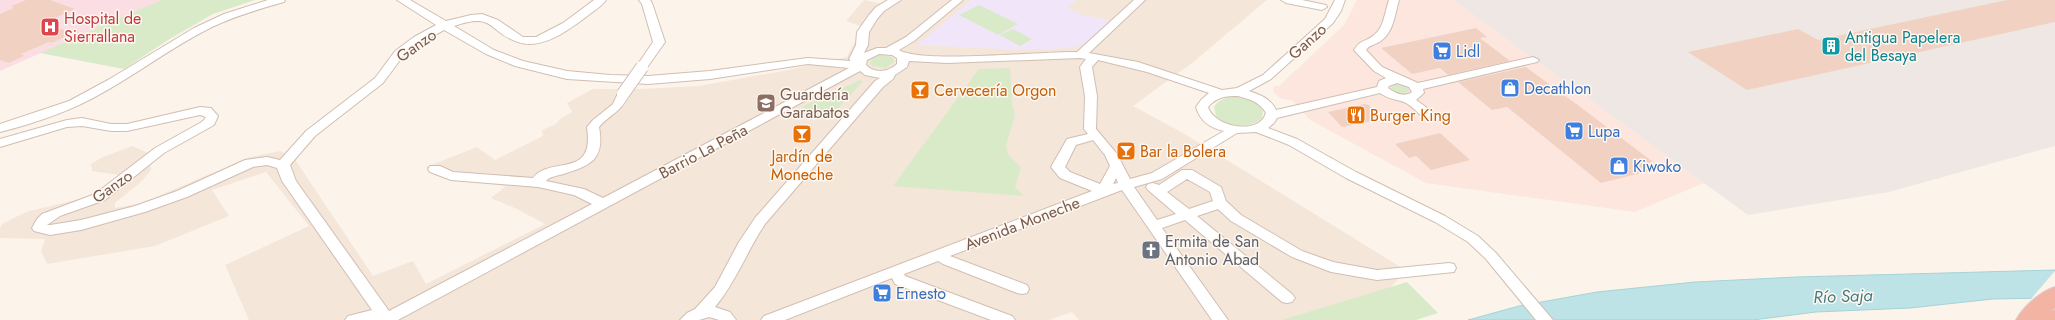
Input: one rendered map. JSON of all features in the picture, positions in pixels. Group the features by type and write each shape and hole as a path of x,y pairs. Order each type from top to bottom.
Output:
{"highway":[{"path":"2027,320 2055,295"}],"street":[{"path":"0,128 41,116 83,99 121,78 197,31 219,20 250,8 280,0"},
{"path":"402,0 447,25 490,52 519,64 544,71 589,78 648,80 710,75 790,63 829,63 866,68 889,77 910,39 958,0"},
{"path":"447,25 465,19 487,18 495,21 517,38 529,42 558,31 601,0"},
{"path":"538,183 541,177 546,174 583,163 589,159 593,154 597,141 593,127 596,123 620,105 623,94 659,42 647,4 644,0"},
{"path":"866,68 862,46 863,32 872,17 880,9 896,0"},
{"path":"1080,55 1140,0"},
{"name":"Ganzo","path":"1286,0 1322,7"},
{"name":"Ganzo","path":"1239,92 1267,77 1329,20 1336,11 1340,0"},
{"path":"1394,0 1388,21 1380,35 1376,40 1364,44 1360,48 1364,56 1378,68 1409,88 1430,115"},
{"name":"Ganzo","path":"0,143 56,126 78,122 94,123 116,128 148,124 200,111 211,114 212,116 210,122 154,154 101,196 87,203 58,212 44,219 39,228 50,230 81,225 140,209 182,194 250,163 267,161 283,165 292,153 330,116 364,93 380,79 392,61 409,46 447,25"},
{"path":"1092,45 1101,58"},
{"path":"695,316 721,290 746,242 866,68 871,53 925,60 1080,55 1154,69 1184,82 1220,93 1239,92 1264,101 1301,107"},
{"path":"1101,58 1089,62 1086,67 1091,96 1090,129 1111,154 1117,166 1135,177 1145,180 1286,298"},
{"path":"1259,129 1271,118 1301,107 1386,89 1409,88 1533,60"},
{"path":"829,63 840,70 840,78"},
{"name":"Barrio La Peña","path":"385,317 603,204 840,78 866,68"},
{"name":"Barrio La Peña","path":"824,87 866,68"},
{"path":"1378,68 1386,89"},
{"name":"Ganzo","path":"1264,101 1261,87 1267,77"},
{"path":"1184,82 1199,94 1204,103"},
{"path":"1386,89 1409,88"},
{"path":"1220,93 1209,98 1202,107 1203,112 1216,125 1234,130 1259,129 1293,142 1351,175 1440,219 1480,245 1510,277 1545,320"},
{"path":"1264,101 1271,109 1271,118 1293,142"},
{"path":"1205,146 1216,125"},
{"name":"Avenida Moneche","path":"769,320 940,255 1112,187 1157,176 1234,130"},
{"path":"1096,136 1071,142 1058,167 1065,175 1092,185 1112,187 1155,226 1220,320"},
{"path":"283,165 289,181 385,317 353,320"},
{"path":"1112,187 1117,166"},
{"path":"1112,187 1117,166"},
{"path":"435,169 451,176 538,183 578,191 588,194 603,204"},
{"path":"1158,192 1186,173 1216,190 1220,203 1236,218 1262,235 1297,254 1331,267 1377,275 1449,268"},
{"path":"1155,226 1220,203"},
{"name":"Avenida Moneche","path":"940,255 948,261 1022,289"},
{"path":"895,272 900,280 1007,320"},
{"path":"721,290 727,318"},
{"path":"695,316 711,312 727,318"}],"shaded area":[{"name":"Hospital de Sierrallana","path":"0,0 161,0 0,71"},
{"path":"864,0 883,4 888,0 1267,0 1192,63 1133,106 1183,133 1407,271 1369,308 1329,320 1079,320 1072,312 1049,320 249,320 225,265 309,226 266,172 212,190 229,216 155,246 47,264 41,251 45,239 0,238 0,228 2,224 26,212 92,196 111,185 119,175 92,171 91,164 103,157 132,146 150,154 151,170 142,181 115,203 115,208 142,203 250,157 280,151 294,158 373,276 413,261 426,284 545,224 517,209 491,198 506,186 450,180 428,171 426,167 477,147 495,160 543,136 542,130 556,124 560,119 572,112 567,103 593,89 640,89 699,86 788,70 847,57 862,27 846,21"},
{"path":"971,0 1074,0 1077,1 1066,8 1083,15 1110,20 1086,43 1071,48 1021,50 917,45"},
{"path":"1357,0 1453,0 1704,183 1635,212 1426,183 1310,120 1292,100 1282,99 1273,92 1274,86 1279,86 1344,25"},
{"path":"1453,0 2055,0 2055,146 1889,192 1748,215"}],"green space":[{"path":"161,0 255,0 213,14 168,40 124,69 40,53"},
{"path":"979,5 1018,24 998,35 959,15"},
{"path":"1013,29 1032,39 1020,46 1000,35"},
{"path":"880,55 892,57 894,62 885,68 872,66 870,63 872,59"},
{"path":"1010,68 1012,104 1015,115 1006,145 1008,154 1021,168 1015,187 1024,196 893,186 979,69"},
{"path":"860,80 863,81 831,117 800,111 804,106"},
{"path":"1400,83 1408,87 1409,92 1401,94 1391,89 1392,84"},
{"path":"1238,97 1256,103 1263,112 1262,118 1257,122 1245,126 1239,126 1227,123 1216,116 1214,107 1216,104 1221,100"},
{"path":"1407,282 1438,313 1416,320 1282,320"}],"water":[{"name":"Río Saja","path":"2055,270 2055,300 2045,298 1993,299 1910,308 1816,312 1753,320 1468,320 1519,306 1597,292 1695,282 1797,277"}],"pier":[{"path":"2055,271 2055,302 2031,299 2048,279"}],"building":[{"path":"26,0 50,0 75,9 44,23 70,32 64,35 67,36 52,43 49,42 21,54 24,56 9,63 0,60 0,14 14,8 11,6"},
{"name":"Antigua Papelera del Besaya","path":"2007,0 2055,0 2055,22 1747,90 1688,52 1798,29 1818,40"},
{"name":"Lidl","path":"1476,28 1487,37 1480,38 1510,61 1448,75 1440,68 1412,74 1381,48"},
{"path":"1526,67 1661,168 1601,183 1507,107 1492,110 1458,82"},
{"name":"Burger King","path":"1365,104 1369,105 1382,119 1342,127 1328,112"},
{"path":"1440,133 1470,160 1431,170 1416,156 1409,158 1395,144"}],"place":[{"name":"Hospital de Sierrallana","path":"50,27"},
{"name":"Antigua Papelera del Besaya","path":"1831,46"},
{"name":"Lidl","path":"1442,51"},
{"name":"Decathlon","path":"1510,88"},
{"name":"Cervecería Orgon","path":"920,90"},
{"name":"Guardería Garabatos","path":"766,103"},
{"name":"Burger King","path":"1356,115"},
{"name":"Lupa","path":"1574,131"},
{"name":"Jardín de Moneche","path":"802,134"},
{"name":"Bar la Bolera","path":"1126,151"},
{"name":"Kiwoko","path":"1619,166"},
{"name":"Ermita de San Antonio Abad","path":"1151,250"},
{"name":"Ernesto","path":"882,293"}]}
